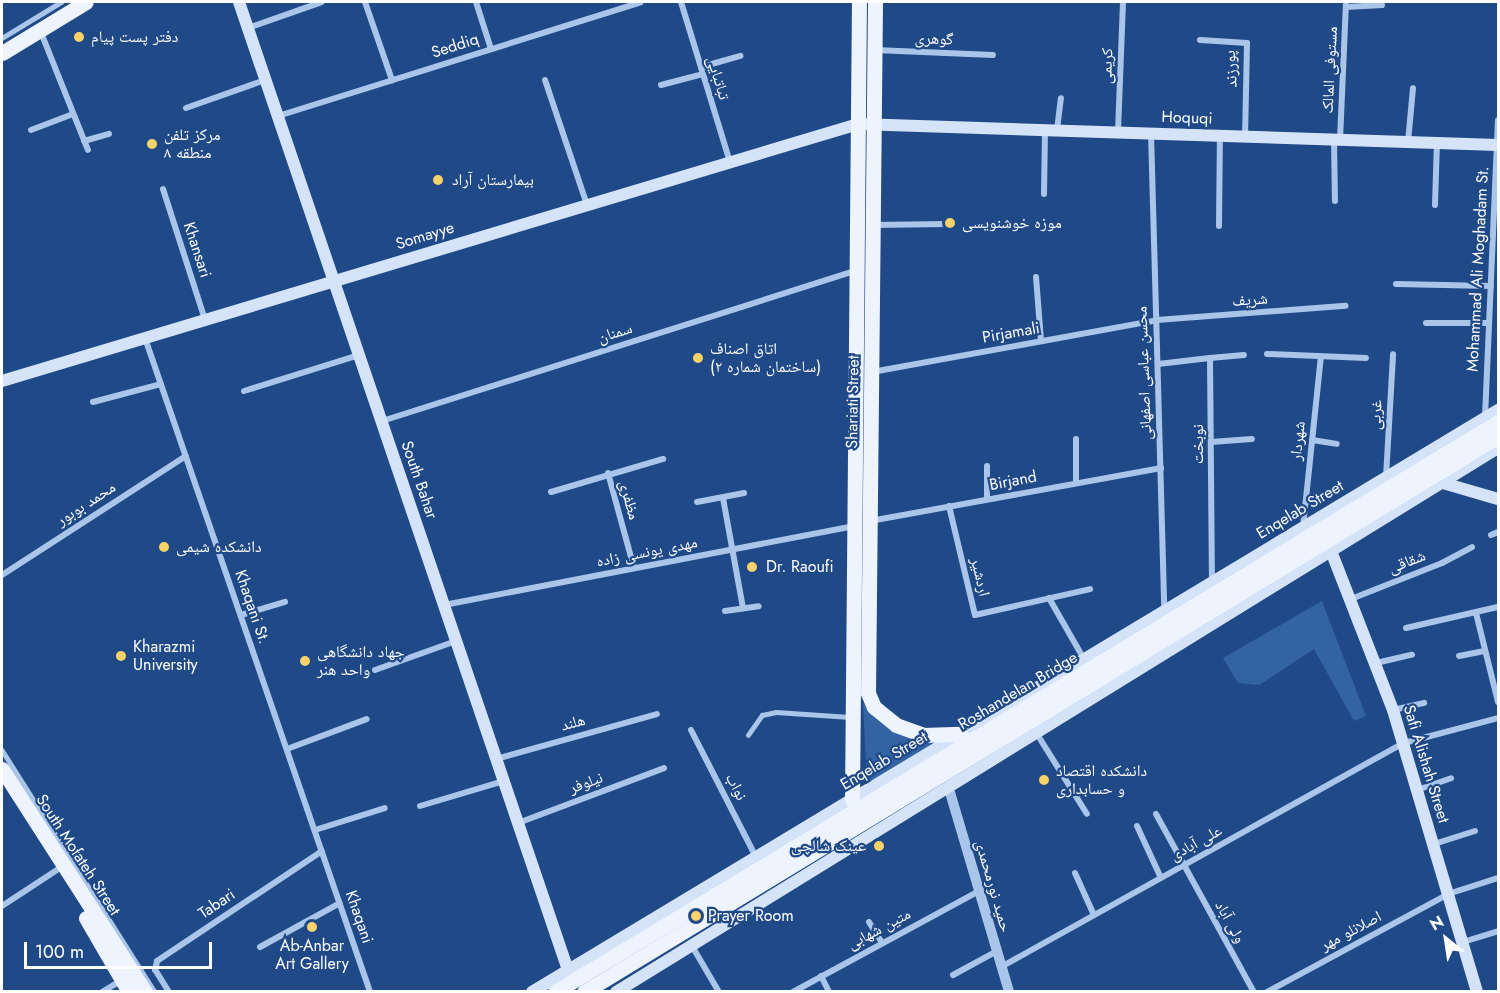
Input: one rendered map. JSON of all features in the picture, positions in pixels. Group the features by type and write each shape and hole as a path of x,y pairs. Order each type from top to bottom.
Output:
{"main road":[{"path":"2,53 86,2"},
{"name":"South Bahar","path":"239,2 568,970"},
{"name":"Shariati Street","path":"859,2 857,271 862,523 869,699 888,721 910,731 932,735 960,734"},
{"name":"Shariati Street","path":"852,800 853,717 871,372 875,2"},
{"name":"Hoquqi","path":"858,124 1498,145"},
{"name":"Somayye","path":"2,381 858,124"},
{"name":"Enqelab Street","path":"532,992 1473,425 1492,420 1498,410"},
{"name":"Roshandelan Bridge","path":"555,991 1492,420"},
{"path":"1473,425 1463,438 1465,453 1474,457 1495,450"},
{"name":"Roshandelan Bridge","path":"584,992 1498,436"},
{"path":"616,992 949,789 1495,450"},
{"path":"1404,468 1441,483 1498,499"},
{"path":"1387,477 1405,487 1407,496 1402,507"},
{"name":"Safi Alishah Street","path":"1331,551 1376,663 1404,743 1477,992"},
{"path":"1255,556 1264,558 1274,579 1272,587"},
{"name":"South Mofateh Street","path":"2,769 145,992"},
{"path":"852,800 867,819 888,826"},
{"path":"63,866 78,905 126,986"},
{"path":"710,885 730,895 733,911 728,924"}],"street":[{"path":"248,28 322,2"},
{"path":"365,2 392,80"},
{"path":"476,2 491,49"},
{"name":"Seddiq","path":"278,117 491,49 622,4 640,2"},
{"name":"تباتبایی","path":"681,2 730,162"},
{"name":"کریمی","path":"1118,132 1123,2"},
{"path":"1346,4 1382,5"},
{"name":"مستوفی المالک","path":"1335,201 1346,4"},
{"path":"40,29 88,150"},
{"name":"پورزند","path":"1200,40 1247,43 1245,137"},
{"name":"گوهری","path":"875,50 993,55"},
{"path":"661,85 740,56"},
{"path":"186,108 265,80"},
{"path":"545,80 587,205"},
{"path":"1408,142 1413,88"},
{"path":"1044,194 1051,130 1061,98"},
{"path":"31,130 73,114"},
{"name":"Mohammad Ali Moghadam St.","path":"1492,420 1489,323 1495,258 1498,120"},
{"name":"محسن عباسی اصفهانی","path":"1152,133 1164,611"},
{"path":"84,141 109,134"},
{"path":"1219,226 1220,136"},
{"path":"1435,205 1437,143"},
{"name":"Khansari","path":"163,189 205,320"},
{"path":"872,225 948,224"},
{"name":"سمنان","path":"381,421 857,271"},
{"path":"1035,277 1041,341"},
{"path":"1396,285 1491,286"},
{"name":"شریف","path":"1156,320 1345,306"},
{"name":"Pirjamali","path":"871,372 1156,320"},
{"path":"1426,323 1489,323"},
{"name":"Khaqani St.","path":"145,338 322,851"},
{"path":"1267,354 1366,358"},
{"name":"غربی","path":"1387,477 1393,354"},
{"path":"244,391 359,355"},
{"path":"1158,364 1244,355"},
{"name":"شهردار","path":"1303,528 1321,357"},
{"name":"نوبخت","path":"1210,358 1212,583"},
{"path":"93,402 161,384"},
{"path":"1076,440 1076,483"},
{"path":"1211,442 1252,440"},
{"path":"1312,440 1337,444"},
{"name":"محمد بوبور","path":"2,575 186,456"},
{"path":"551,492 608,473 663,459"},
{"path":"987,466 987,499"},
{"name":"Birjand","path":"862,523 1161,468"},
{"name":"مظفری","path":"608,473 634,568"},
{"path":"697,502 744,493"},
{"path":"723,498 743,608"},
{"name":"اردشیر","path":"949,506 975,615 1090,589"},
{"name":"مهدی یونسی زاده","path":"444,605 862,523"},
{"path":"1491,535 1498,532"},
{"name":"شقاقی","path":"1351,599 1442,563 1472,547"},
{"path":"1049,598 1084,659"},
{"path":"241,615 285,602"},
{"path":"725,611 759,606"},
{"path":"1406,628 1498,608"},
{"path":"1476,613 1498,702"},
{"path":"375,670 456,642"},
{"path":"1459,656 1485,651"},
{"path":"1376,663 1412,655"},
{"path":"1393,710 1424,703"},
{"name":"هلند","path":"496,759 657,714"},
{"name":"علی آبادی","path":"1001,967 1404,743 1498,718"},
{"path":"287,749 367,719"},
{"name":"نواب","path":"691,730 756,856"},
{"path":"1037,734 1087,814"},
{"name":"نیلوفر","path":"518,823 664,768"},
{"path":"1418,790 1450,778"},
{"path":"420,806 504,781"},
{"name":"حمید نورمحمدی","path":"949,789 1009,992"},
{"path":"315,830 385,808"},
{"name":"ولی آباد","path":"1156,814 1254,992"},
{"path":"1137,826 1161,878"},
{"path":"1434,844 1475,831"},
{"name":"Khaqani","path":"322,851 370,992"},
{"name":"Tabari","path":"169,992 155,967 158,960 322,851"},
{"path":"2,906 63,866"},
{"path":"1075,873 1094,915"},
{"name":"اصلانلو مهر","path":"1267,992 1448,894 1498,878"},
{"name":"متین شهابی","path":"793,992 979,891"},
{"path":"260,947 340,903"},
{"path":"869,922 882,943"},
{"path":"1463,942 1498,931"},
{"path":"692,946 720,992"},
{"path":"953,975 997,951"},
{"path":"821,976 829,992"},
{"path":"102,992 126,986"}],"lane":[{"path":"2,38 61,2"},
{"path":"748,735 762,715 776,712 853,717"},
{"path":"2,750 155,992"}],"shaded area":[{"path":"1322,601 1366,716 1354,721 1314,649 1259,685 1238,683 1223,658"},
{"path":"863,703 896,730 936,742 867,783"}],"place":[{"name":"دفتر پست پیام","path":"79,37"},
{"name":"مرکز تلفن منطقه ۸","path":"152,144"},
{"name":"بیمارستان آراد","path":"438,180"},
{"name":"موزه خوشنویسی","path":"950,223"},
{"name":"اتاق اصناف (ساختمان شماره ۲)","path":"698,358"},
{"name":"دانشکده شیمی","path":"164,547"},
{"name":"Dr. Raoufi","path":"752,567"},
{"name":"Kharazmi University","path":"121,656"},
{"name":"جهاد دانشگاهی واحد هنر","path":"305,661"},
{"name":"دانشکده اقتصاد و حسابداری","path":"1044,780"},
{"name":"عينک شالچی","path":"879,846"},
{"name":"Prayer Room","path":"696,916"},
{"name":"Ab-Anbar Art Gallery","path":"312,927"}]}
